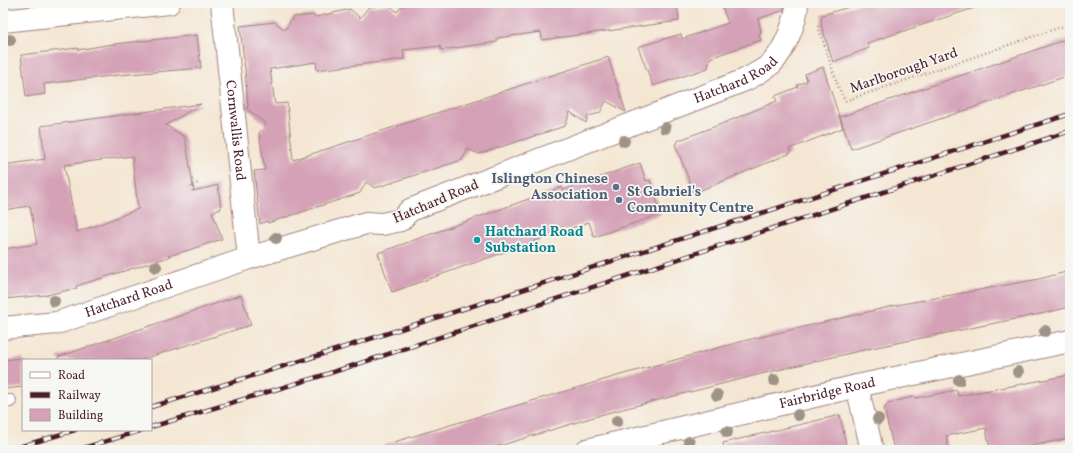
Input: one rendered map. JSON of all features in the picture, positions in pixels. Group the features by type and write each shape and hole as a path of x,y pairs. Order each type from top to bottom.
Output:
{"street":[{"path":"3,21 169,3"},
{"name":"Cornwallis Road","path":"222,3 249,258"},
{"name":"Hatchard Road","path":"3,328 57,323 249,258 366,223 382,224 401,220 410,210 745,80 772,63 782,48 797,7"},
{"name":"Fairbridge Road","path":"587,450 857,386 1070,341"},
{"path":"857,386 872,450"}],"path":[{"name":"Marlborough Yard","path":"797,7 816,21 838,86 845,101 1070,24"},
{"path":"193,191 191,185 200,183"}],"building":[{"path":"405,3 677,3 679,21 542,40 541,32 497,38 497,42 441,50 440,46 403,50 404,59 317,70 316,62 270,69 275,104 287,103 293,160 608,57 626,112 606,101 600,113 588,116 586,123 570,112 565,126 479,154 468,149 462,160 375,188 366,182 360,193 268,223 267,221 260,224 254,171 265,170 259,133 266,124 246,108 248,107 240,26 275,22 285,30 293,17 313,15 316,17 350,9 360,18 369,7 388,4 397,12"},
{"path":"721,3 784,3 784,10 758,19 761,31 759,35 761,40 710,58 708,68 653,86 638,47 681,34 682,39 728,23"},
{"path":"863,3 977,3 977,7 867,43 869,48 833,62 821,25 822,15"},
{"path":"197,35 201,68 119,75 44,84 45,94 26,97 21,55 78,48 78,50 106,45"},
{"path":"1070,38 1070,75 851,149 840,117"},
{"path":"823,67 843,128 789,149 791,153 694,193 675,144 678,143 677,141 777,101 775,96 798,87 797,85 807,81 805,74"},
{"path":"201,104 166,125 185,137 194,191 218,185 221,209 212,212 222,239 76,286 77,288 47,295 3,299 3,249 37,244 30,206 3,210 3,165 45,159 41,126","holes":["132,156 138,209 77,232 64,165"]},
{"name":"Hatchard Road Substation","path":"640,163 646,181 650,180 661,214 594,237 589,222 392,292 378,253 562,187 563,190"},
{"path":"1070,271 1070,307 872,348 769,372 607,413 486,450 384,450 384,445 617,376 743,341 902,304 1039,279"},
{"path":"241,295 251,325 143,359 58,359 58,357"},
{"path":"23,358 22,387 3,389 3,360"},
{"path":"1070,375 1070,438 1012,450 990,450 986,428 946,436 949,450 894,450 884,409 888,403 913,397 916,398 957,390 958,396"},
{"path":"840,415 847,450 724,450 723,443"}],"railway":[{"path":"152,407 323,354 1070,114"},
{"path":"152,427 324,375 1070,131"},
{"path":"9,450 72,431"},
{"path":"77,450 140,431"}],"place":[{"name":"Islington Chinese Association","path":"616,187"},
{"name":"St Gabriel's Community Centre","path":"619,200"},
{"name":"Hatchard Road Substation","path":"477,240"}]}
